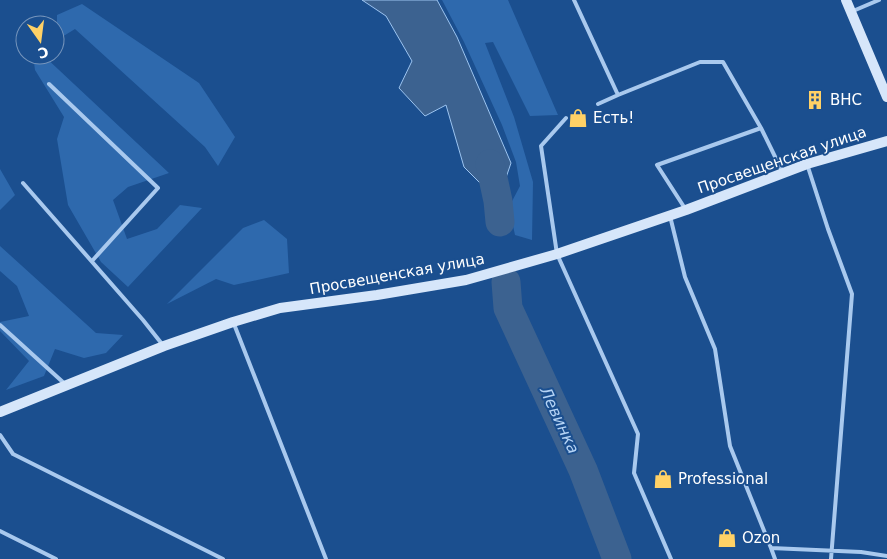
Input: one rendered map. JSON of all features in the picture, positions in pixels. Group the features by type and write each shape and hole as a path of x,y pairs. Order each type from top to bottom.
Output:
{"main road":[{"path":"846,0 887,97"},
{"name":"Просвещенская улица","path":"0,412 164,346 233,322 280,308 377,295 466,280 557,254 686,210 807,164 887,141"}],"lane":[{"path":"574,0 618,95"},
{"path":"851,12 879,0"},
{"path":"598,104 700,62 723,62 761,128 783,173"},
{"path":"49,84 158,188 92,261"},
{"path":"566,118 541,146 557,254 638,434 634,473 671,559"},
{"path":"686,210 657,165 761,128"},
{"path":"807,164 852,294 831,559"},
{"path":"23,183 164,346"},
{"path":"670,215 685,277 715,349 730,446 775,559"},
{"path":"233,322 326,559"},
{"path":"0,325 66,385"},
{"path":"0,435 14,454 223,559"},
{"path":"0,531 56,559"},
{"path":"771,548 887,556"}],"shaded area":[{"path":"362,0 437,0 457,37 511,163 498,201 464,167 446,105 425,116 399,88 412,61 386,16"},
{"path":"442,0 508,0 558,115 530,116 493,42 485,43 514,117 533,182 532,240 515,235 509,207 520,186 516,162 502,125 464,42"},
{"path":"82,4 199,83 235,137 218,166 205,147 75,29 65,35 65,15 57,15"},
{"path":"34,65 54,65 169,173 128,187 113,200 127,239 157,229 180,205 202,208 128,287 101,262 68,205 57,139 64,117 35,70"},
{"path":"0,169 15,195 0,210"},
{"path":"264,220 287,239 289,273 234,285 216,279 167,304 243,228"},
{"path":"0,246 96,333 123,335 106,353 84,358 55,349 44,376 6,390 29,361 0,331 0,322 29,316 17,286 0,271"}],"waterway":[{"name":"Левинка","path":"490,164 498,201 500,222"},
{"name":"Левинка","path":"506,282 508,308 583,470 617,559"}],"place":[{"name":"ВНС","path":"815,100"},
{"name":"Есть!","path":"578,118"},
{"name":"Professional","path":"663,479"},
{"name":"Ozon","path":"727,538"}]}
